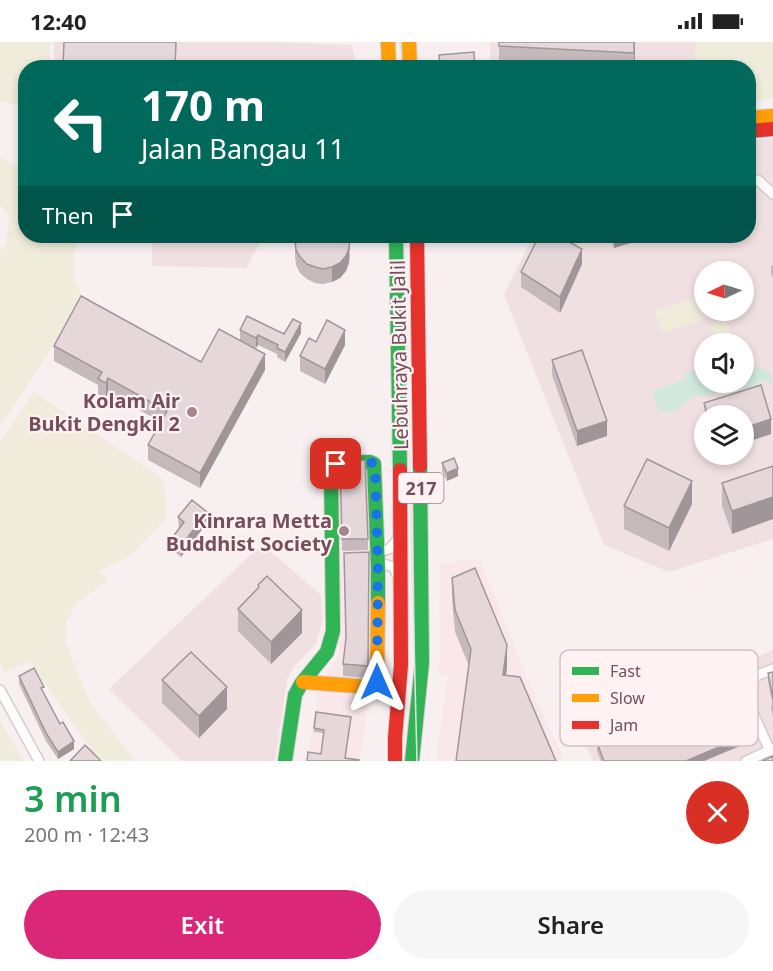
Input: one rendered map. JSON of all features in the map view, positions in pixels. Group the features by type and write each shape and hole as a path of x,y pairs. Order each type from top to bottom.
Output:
{"main road":[{"path":"388,42 389,60"},
{"path":"409,42 410,60"},
{"path":"756,117 773,116"},
{"path":"756,130 773,129"},
{"name":"Lebuhraya Bukit Jalil","path":"395,738 401,665 396,243"},
{"name":"Lebuhraya Bukit Jalil","path":"412,761 422,663 417,243"},
{"path":"285,761 295,695 299,686 330,646 333,631 338,558 331,469 336,464 370,462 375,464 374,558 377,682 374,686 303,682"},
{"path":"390,761 395,738"},
{"path":"395,738 395,761"}],"street":[{"path":"758,180 773,194"},
{"path":"401,532 392,548 381,551 374,558 393,567 401,581"},
{"path":"758,675 773,669"},
{"path":"0,690 39,761"},
{"path":"746,761 771,750 758,722"}],"shaded area":[{"path":"0,42 50,42 50,60 18,60 18,105 0,101"},
{"path":"54,42 279,42 352,45 355,60 54,60"},
{"path":"490,42 696,42 695,60 490,60"},
{"path":"696,42 773,42 773,98 756,101 756,60 695,60"},
{"path":"773,138 773,539 669,572 604,545 504,295 530,243 756,243 756,140"},
{"path":"0,157 18,165 18,243 76,243 74,279 84,299 0,427 0,250 6,245 9,216 0,206"},
{"path":"152,243 260,243 246,268 152,266"},
{"path":"694,297 694,321 697,321 663,333 655,311"},
{"path":"727,321 731,333 713,333 710,325"},
{"path":"754,367 768,372 773,380 770,384 761,381 754,391"},
{"path":"694,371 694,393 716,393 708,396 693,396 675,411 659,411 653,391 685,380 684,374"},
{"path":"34,392 163,479 167,517 132,555 99,571 108,580 76,604 66,623 66,644 90,702 135,761 106,761 93,752 30,662 4,672 0,663 0,442"},
{"path":"729,393 746,393 731,396"},
{"path":"369,467 375,654 360,761 307,761 320,680 333,666 339,651 335,469"},
{"path":"262,544 321,595 323,619 316,644 293,668 287,680 275,761 182,761 109,689"},
{"path":"475,558 481,561 527,678 564,761 432,761 436,760 448,675 438,674 439,565"},
{"path":"773,650 773,761 593,761 587,746 758,746 758,657"},
{"path":"0,720 24,761 0,761"}],"building":[{"path":"64,42 176,42 175,60 63,60"},
{"path":"499,42 634,42 634,53 499,46"},
{"path":"474,52 474,60 439,60 439,55"},
{"path":"295,243 350,243 346,256 340,263 323,269 307,264 296,250"},
{"path":"536,243 571,243 582,249 560,297 521,272"},
{"name":"Kolam Air Bukit Dengkil 2","path":"81,296 201,362 219,329 265,354 200,473 148,445 167,411 108,378 106,383 98,379 102,372 54,346"},
{"path":"247,316 284,334 293,319 301,323 285,352 277,348 278,345 258,335 256,338 240,330"},
{"path":"327,320 345,330 325,369 300,356 309,338 316,342"},
{"path":"582,350 607,421 577,431 552,360"},
{"path":"761,385 771,419 754,425 754,405 705,405 704,403 736,393 754,393 754,387"},
{"path":"454,458 458,468 447,473 442,463"},
{"path":"647,459 692,481 669,528 624,506"},
{"path":"365,460 368,539 342,539 340,461"},
{"path":"773,466 773,497 732,511 722,483"},
{"path":"192,500 207,512 181,546 172,538 184,522 178,517"},
{"path":"369,552 368,666 343,664 346,638 344,553"},
{"path":"475,568 507,645 503,675 520,677 556,761 456,761 471,649 455,610 452,578"},
{"path":"267,576 302,610 271,642 238,609"},
{"path":"191,652 227,687 199,716 162,680"},
{"path":"34,668 44,687 41,688 60,724 63,722 74,741 58,752 46,733 19,676"},
{"path":"773,672 773,699 768,673"},
{"path":"316,712 351,717 345,758 359,761 307,761 308,752 321,754 324,730 314,728"},
{"path":"85,745 101,761 70,761"},
{"path":"598,746 721,746 686,761 604,761"},
{"path":"773,756 773,761 762,761"}],"tram line":[{"path":"400,42 401,60"},
{"path":"404,243 417,761"}],"traffic: fast":[{"path":"396,243 400,470"},
{"path":"285,761 295,695 327,652 333,631 331,469 336,463 370,462 374,464 378,603"},
{"path":"412,761 422,663 420,466"}],"traffic: slow":[{"path":"388,42 389,60"},
{"path":"409,42 410,60"},
{"path":"756,117 773,116"},
{"path":"303,682 374,686 377,682 378,603"}],"traffic: jam":[{"path":"756,130 773,129"},
{"path":"417,243 420,466"},
{"path":"395,761 401,665 400,470"}],"place":[{"name":"Kolam Air Bukit Dengkil 2","path":"192,412"},
{"name":"Kinrara Metta Buddhist Society","path":"344,531"}],"route":[{"path":"336,464 370,462 375,464 378,567 377,682"}]}
